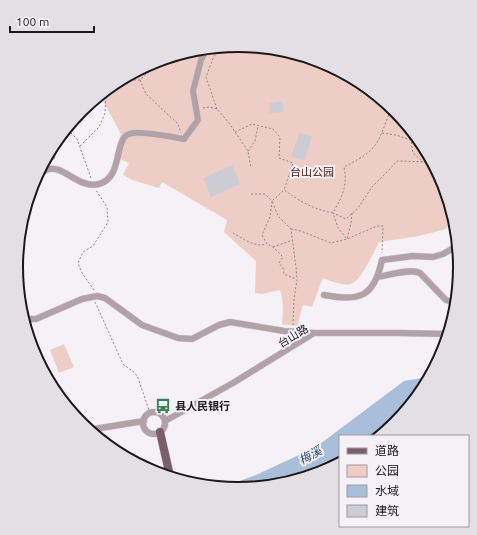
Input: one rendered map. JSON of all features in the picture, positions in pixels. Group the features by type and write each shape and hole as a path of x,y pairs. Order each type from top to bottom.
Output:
{"main road":[{"path":"158,433 167,471"}],"street":[{"path":"46,171 54,168 79,182 93,184 104,182 110,177 118,157 122,140 125,136 140,133 184,139 198,120 193,91 201,60 204,55"},
{"path":"324,295 338,298 360,296 370,289 378,277 382,260 413,256 433,257 443,254 453,248"},
{"path":"378,277 416,271 424,276 446,300 451,302"},
{"path":"29,319 36,319 82,299 94,296 105,298 142,325 178,338 192,339 219,325 230,322 292,332 314,333"},
{"name":"台山路","path":"165,421 233,383 314,333 444,334"},
{"path":"154,412 160,414 165,421 164,426 158,433 150,433 144,428 145,417 150,413 154,412"},
{"path":"95,429 144,421"}],"path":[{"path":"216,53 206,77 217,109 248,152 251,168"},
{"path":"133,80 140,80 149,71"},
{"path":"140,80 146,94 178,124 184,139"},
{"path":"80,147 99,127 105,113 106,98"},
{"path":"196,110 209,107 217,109"},
{"path":"347,239 338,228 333,213 344,191 346,179 344,167 372,150 390,114"},
{"path":"235,132 252,124 273,129 280,137 279,158 293,163 284,190 272,201 270,218 262,235 267,244 273,247 283,257 279,263 283,268 284,274 297,280"},
{"path":"248,152 255,141 259,126"},
{"path":"71,133 77,139 93,184 107,207 108,222 93,246 83,252 78,263 82,273 94,289 96,306 123,364 135,373 138,378 150,413"},
{"path":"381,133 396,135 411,140 413,153 424,162"},
{"path":"284,190 317,210 333,213 346,219 358,208 372,187 397,160 424,162"},
{"path":"251,194 265,194 272,201 278,216 291,229 301,231 331,243 347,239 377,226 383,226 382,260"},
{"path":"347,239 352,223 352,213"},
{"path":"291,229 297,280 292,332"},
{"path":"233,233 246,241 261,246 267,244"},
{"path":"273,247 292,240"}],"green space":[{"name":"台山公园","path":"224,52 253,52 294,59 321,68 358,88 381,105 401,125 418,148 432,172 443,198 450,224 446,229 419,236 379,242 371,259 355,282 351,284 340,284 323,278 312,307 303,305 297,326 282,324 283,303 280,290 262,294 255,293 256,261 224,232 227,220 162,182 159,188 132,180 123,175 129,163 114,156 121,134 103,100 119,88 156,68 183,59"},
{"path":"64,344 74,367 59,373 50,350"}],"water":[{"name":"梅溪","path":"423,378 401,410 374,435 339,435 339,458 321,467 294,476 253,483 234,483 256,475 316,447 404,381"}],"building":[{"path":"283,101 284,112 270,113 269,103"},
{"path":"300,133 312,137 304,161 291,156"},
{"path":"232,165 240,184 211,197 203,178"}],"place":[{"name":"县人民银行","path":"163,406"}]}
